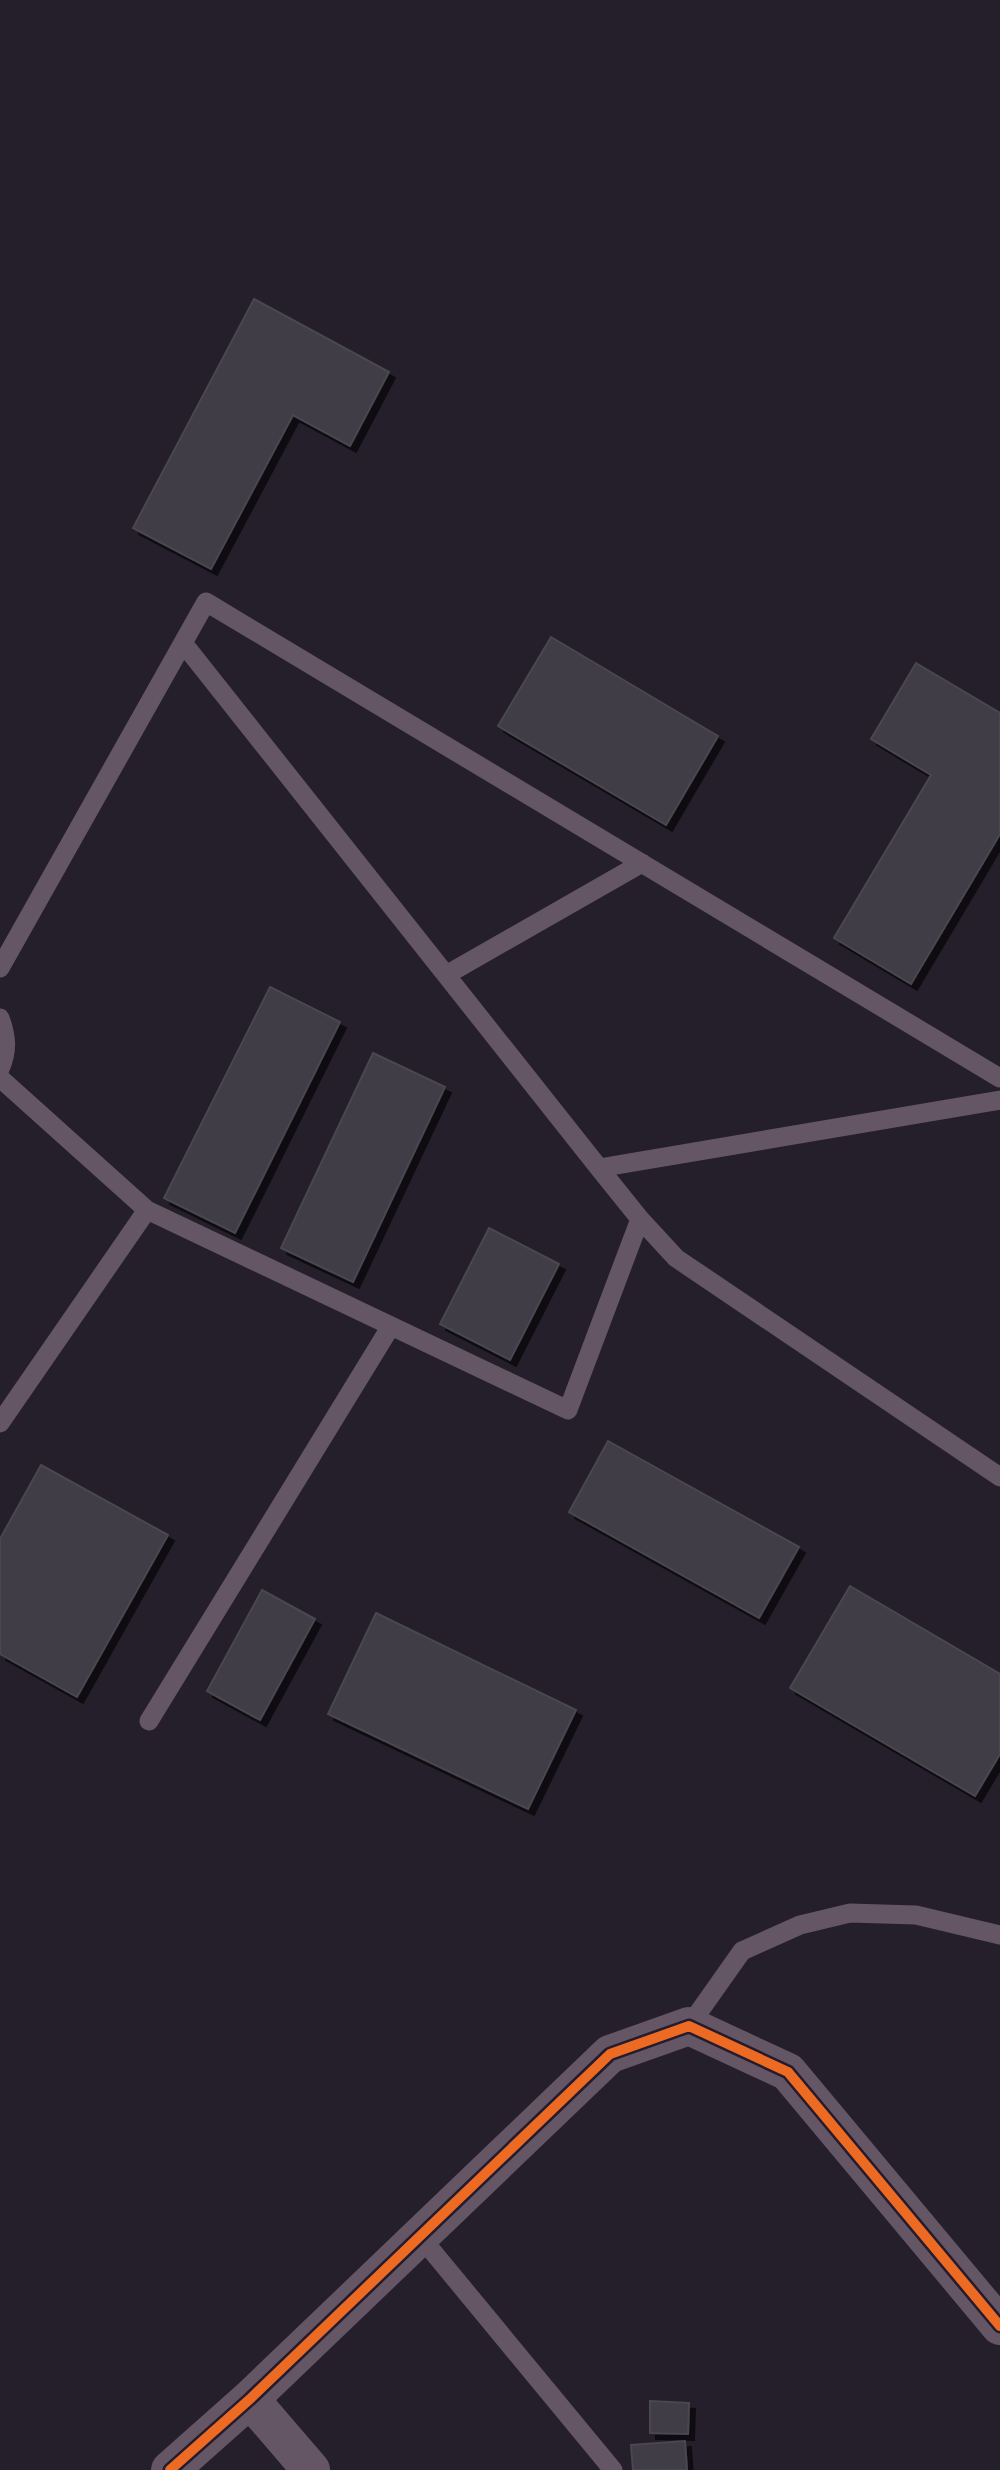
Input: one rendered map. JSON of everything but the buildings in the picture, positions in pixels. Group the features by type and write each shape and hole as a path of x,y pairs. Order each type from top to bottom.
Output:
{"street":[{"path":"170,2470 250,2399 610,2054 689,2026 788,2072 1000,2326"},
{"path":"250,2399 311,2470"}],"lane":[{"path":"0,968 206,602 1000,1078"},
{"path":"183,643 599,1168 676,1258 1000,1477"},
{"path":"446,975 642,863"},
{"path":"0,1018 6,1034 6,1052 0,1069"},
{"path":"0,1078 147,1210 568,1410 640,1219"},
{"path":"599,1168 1000,1100"},
{"path":"0,1423 147,1210"},
{"path":"149,1721 391,1326"},
{"path":"689,2026 742,1951 800,1924 850,1913 916,1914 1000,1935"},
{"path":"419,2235 613,2470"}],"cycle path":[{"path":"170,2470 250,2399 610,2054 689,2026 788,2072 1000,2326"}]}
